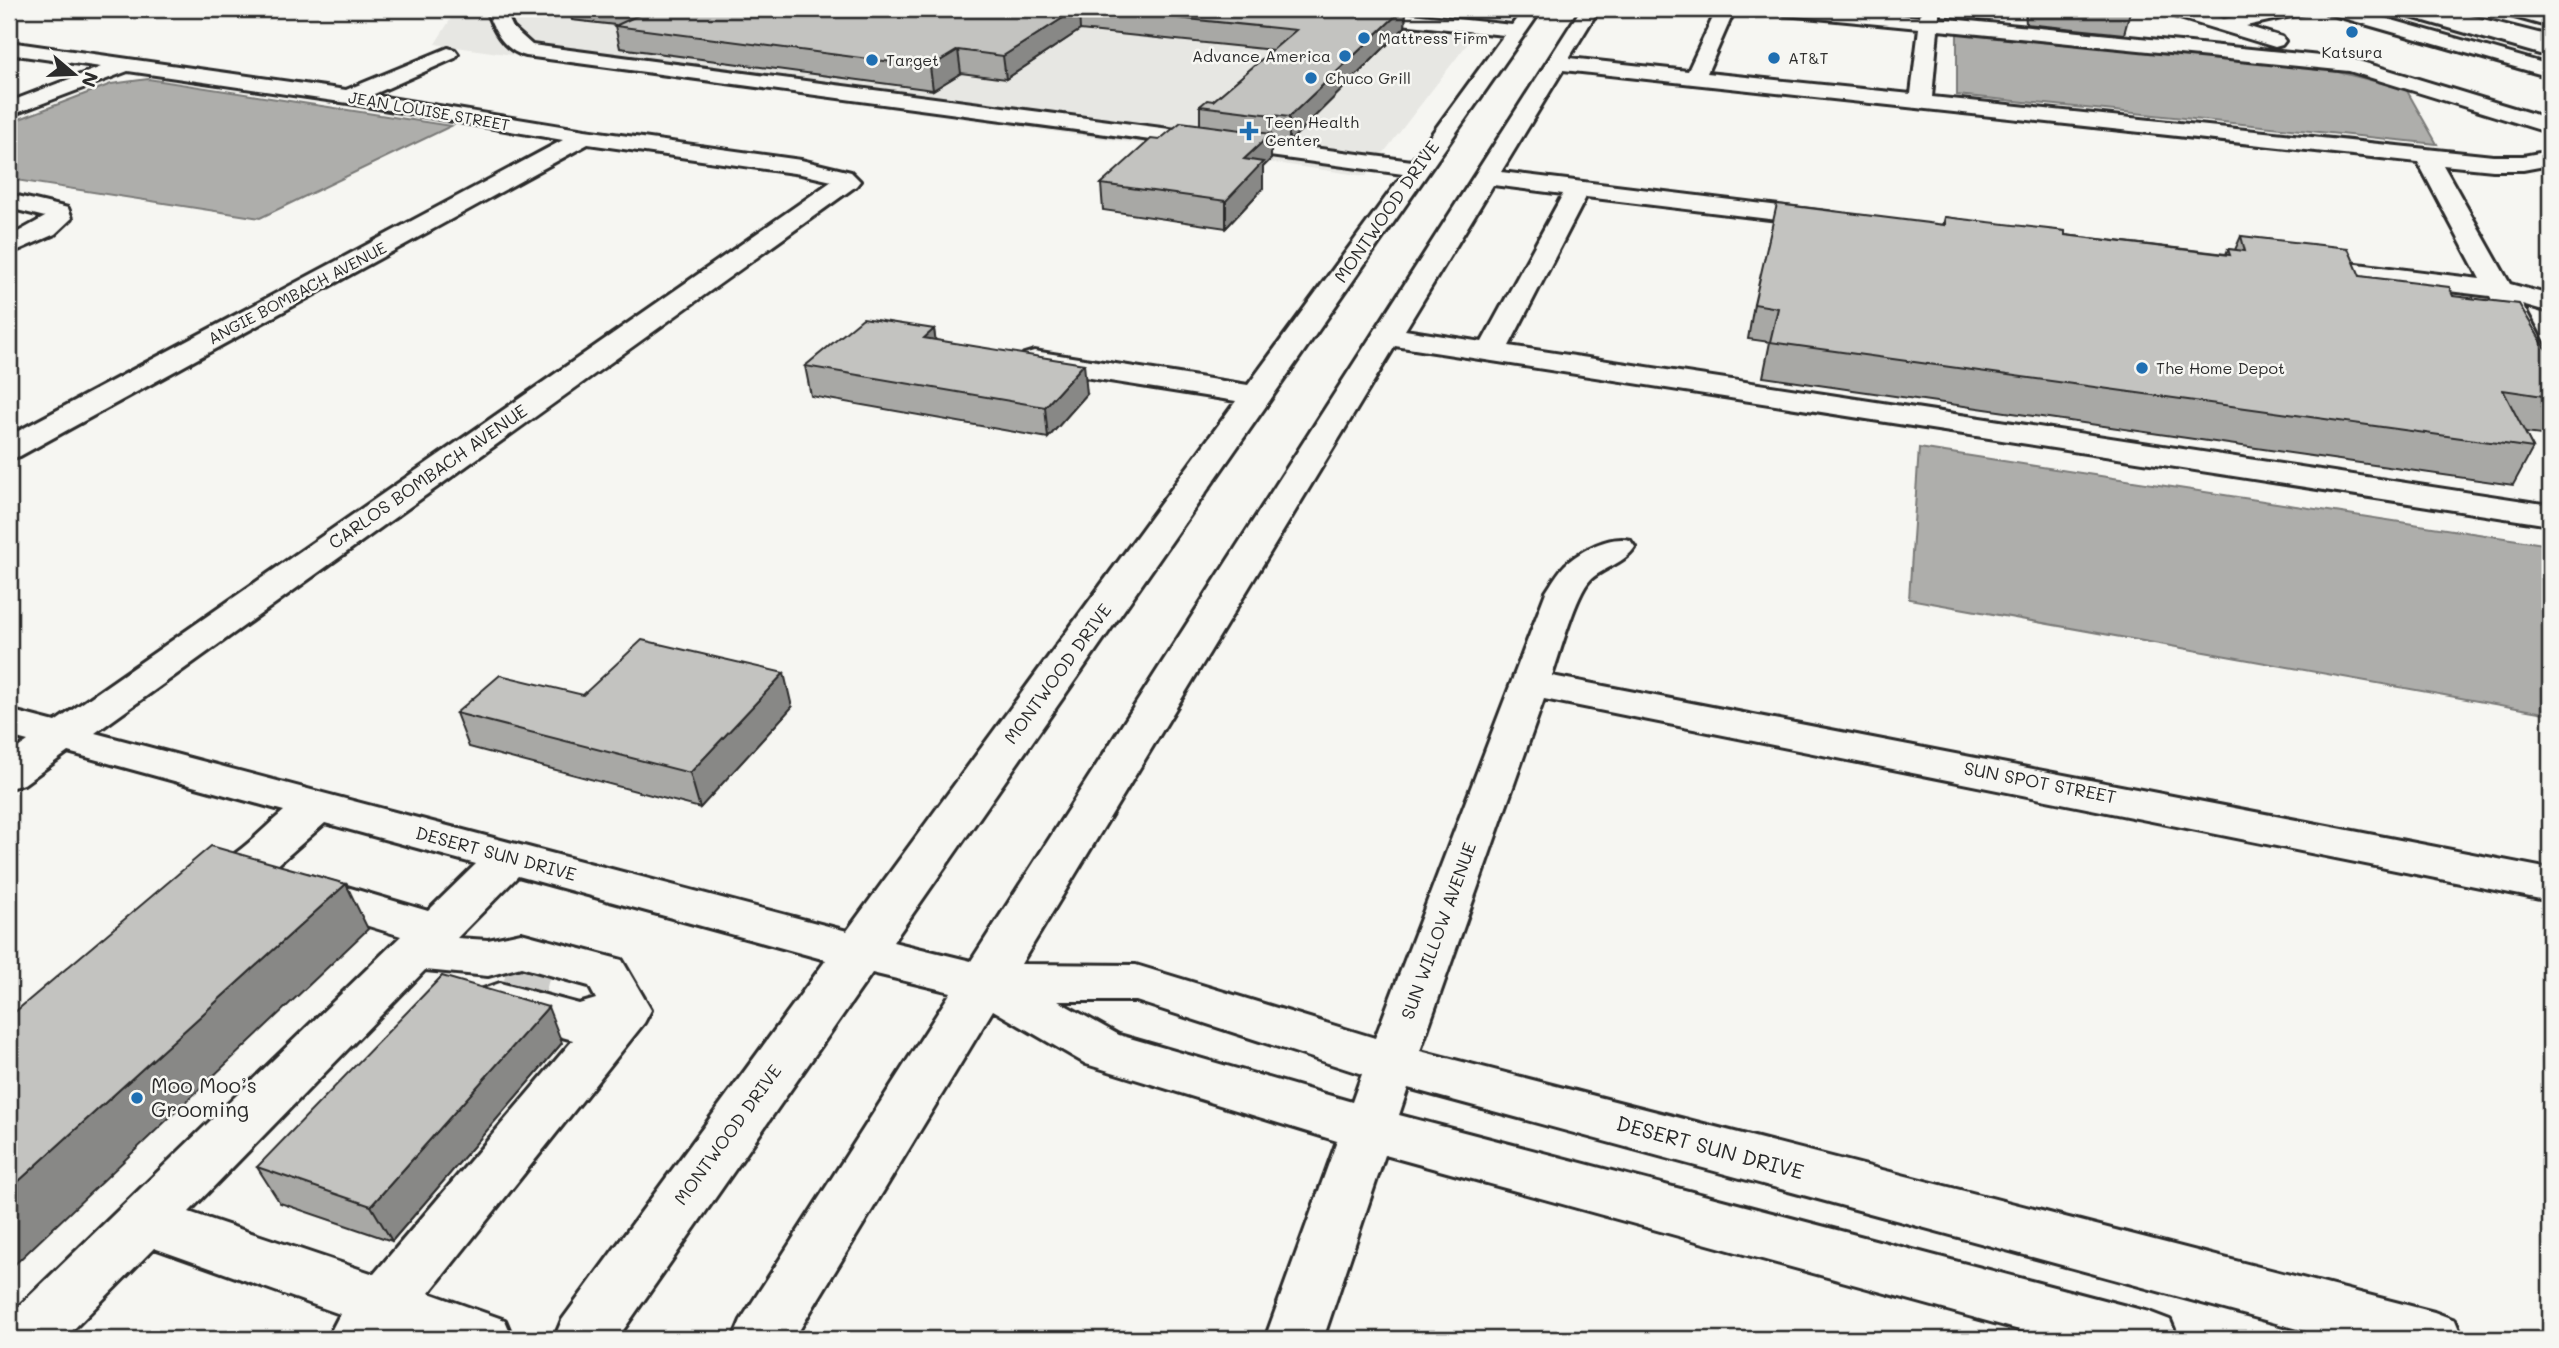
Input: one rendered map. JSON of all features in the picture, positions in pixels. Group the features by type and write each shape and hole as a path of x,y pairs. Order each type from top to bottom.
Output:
{"main road":[{"path":"495,9 504,31 526,50 1418,169"},
{"path":"1316,9 1524,20"},
{"path":"762,1339 1590,9"},
{"path":"1695,78 1726,9"},
{"path":"1785,9 1929,17 2164,47 2353,65"},
{"path":"2164,47 2153,12 2169,9 2550,126"},
{"path":"2224,25 2298,9"},
{"path":"2333,9 2550,71"},
{"path":"2467,9 2550,32"},
{"path":"2507,9 2550,21"},
{"path":"2535,9 2550,15"},
{"path":"2412,10 2550,42"},
{"path":"2412,10 2550,51"},
{"path":"1921,102 1929,17"},
{"name":"MONTWOOD DRIVE","path":"583,1339 1524,20"},
{"name":"JEAN LOUISE STREET","path":"9,48 348,97 585,137 801,167 824,171 848,181"},
{"path":"348,97 449,54"},
{"path":"1556,63 2426,155 2523,163 2550,159"},
{"path":"9,109 125,66"},
{"name":"ANGIE BOMBACH AVENUE","path":"9,449 585,137"},
{"path":"2426,155 2550,381"},
{"path":"1486,177 1849,222"},
{"name":"CARLOS BOMBACH AVENUE","path":"9,774 848,181"},
{"path":"1491,352 1578,189"},
{"path":"9,201 52,209 59,213 60,218 46,229 9,246"},
{"path":"2280,262 2499,289 2550,304"},
{"path":"1387,336 2550,515"},
{"path":"1004,355 1257,395"},
{"name":"SUN WILLOW AVENUE","path":"1294,1339 1391,1063 1564,592 1578,572 1618,547"},
{"name":"SUN SPOT STREET","path":"1529,684 1998,774 2550,885"},
{"name":"DESERT SUN DRIVE","path":"9,723 859,952 984,982 1136,984 1391,1063 2434,1339"},
{"path":"241,872 317,806"},
{"path":"470,971 509,858"},
{"path":"183,908 224,873 241,872 470,971 579,1023 627,1010"},
{"path":"25,1339 144,1220 488,958 522,950 605,973 627,1010"},
{"path":"470,971 627,1010"},
{"name":"DESERT SUN DRIVE","path":"984,982 1104,1050 1368,1129 2149,1339"},
{"path":"370,1321 627,1010"},
{"path":"144,1220 370,1321 484,1339"}],"shaded area":[{"path":"457,9 1494,9 1366,176 435,44"},
{"path":"1957,31 2318,67 2406,89 2437,144 1957,95"},
{"path":"148,79 451,126 260,218 9,179 9,123 111,84"},
{"path":"1919,448 2550,545 2550,714 1909,599"}],"building":[{"path":"616,9 1077,9 1003,56 958,50 930,67 615,26 645,12"},
{"path":"1089,9 1403,9 1289,117 1200,106 1207,100 1213,101 1296,30"},
{"path":"2099,9 2130,9 2130,12"},
{"path":"1181,122 1271,134 1244,159 1263,162 1226,201 1101,184 1151,139 1159,140"},
{"name":"The Home Depot","path":"1777,204 1945,225 1945,217 2230,255 2228,249 2245,251 2241,236 2348,248 2360,276 2449,287 2453,296 2519,304 2550,356 2550,397 2503,390 2533,448 1770,342 1778,308 1754,304"},
{"path":"863,318 934,329 924,338 1084,364 1045,407 805,366"},
{"path":"642,640 784,673 690,773 456,713 500,675 583,695"},
{"path":"211,846 346,884 9,1190 9,1017"},
{"path":"442,976 548,1007 371,1206 257,1167"}],"tunnel":[{"path":"505,976 547,987"}],"place":[{"name":"Katsura","path":"2352,32"},
{"name":"Mattress Firm","path":"1364,38"},
{"name":"Advance America","path":"1345,56"},
{"name":"AT&T","path":"1774,58"},
{"name":"Target","path":"872,60"},
{"name":"Chuco Grill","path":"1311,78"},
{"name":"Teen Health Center","path":"1249,131"},
{"name":"The Home Depot","path":"2142,368"},
{"name":"Moo Moo’s Grooming","path":"137,1098"}]}
